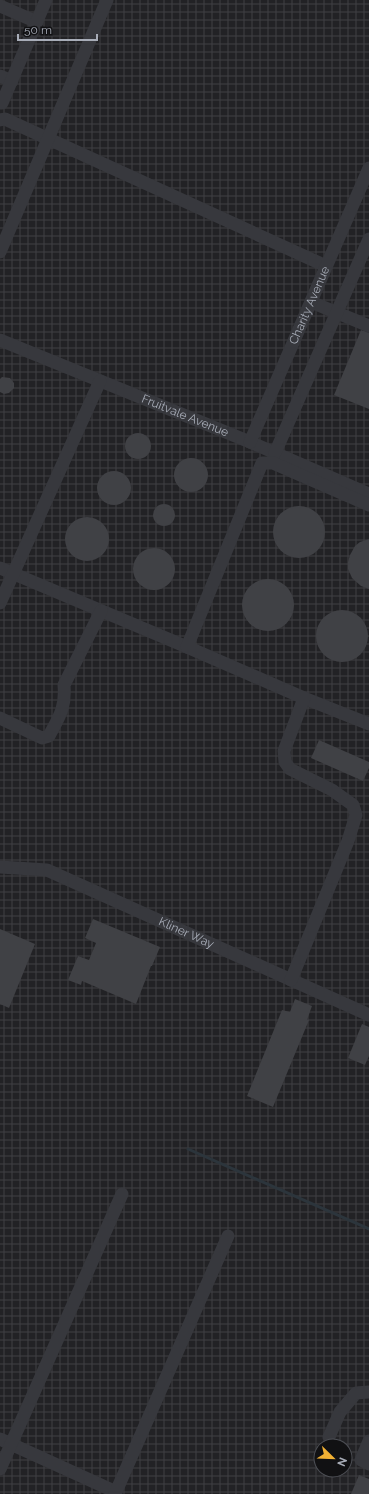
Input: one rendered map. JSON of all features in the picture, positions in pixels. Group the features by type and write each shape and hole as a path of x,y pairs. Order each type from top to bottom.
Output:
{"street":[{"path":"0,103 2,103 6,79 37,22 46,0"},
{"path":"0,252 107,0"},
{"path":"0,6 37,22"},
{"path":"0,120 5,119 326,266"},
{"name":"Charity Avenue","path":"250,442 326,266 367,177"},
{"path":"275,453 369,239"},
{"path":"311,302 369,326"},
{"name":"Fruitvale Avenue","path":"0,340 250,442 369,496"},
{"path":"0,603 6,571 100,381"},
{"path":"187,647 262,463 272,463 369,496"},
{"path":"6,571 304,698 368,720"},
{"path":"0,718 42,738 49,736 63,708 65,696 64,685 101,611"},
{"path":"291,980 348,841 356,815 353,805 332,790 290,769 285,762 284,751 304,698"},
{"name":"Kliner Way","path":"0,867 47,870 369,1015"},
{"path":"0,1469 5,1442 122,1194"},
{"path":"5,1442 115,1493 228,1236"},
{"path":"329,1437 340,1412 356,1393 369,1392"},
{"path":"369,1441 361,1460 369,1464"}],"shaded area":[{"path":"0,0 369,0 369,1494 0,1494"}],"building":[{"path":"361,330 369,333 369,409 334,395"},
{"path":"2,377 10,378 14,383 14,388 9,393 4,394 0,392 0,379"},
{"path":"138,433 147,437 151,446 147,455 138,459 129,455 125,446 129,437"},
{"path":"188,458 194,458 198,459 205,465 208,475 207,482 201,489 194,492 188,492 184,491 177,485 174,478 174,472 175,468 181,461"},
{"path":"114,471 126,476 131,488 126,500 114,505 102,500 97,488 102,476"},
{"path":"164,504 172,507 175,515 172,523 164,526 156,523 153,515 156,507"},
{"path":"294,506 304,506 318,513 325,527 325,537 318,551 304,558 294,558 284,554 277,547 273,537 273,527 277,517 284,510"},
{"path":"83,517 91,517 103,523 109,535 109,543 103,555 91,561 83,561 71,555 65,543 65,535 71,523"},
{"path":"369,539 369,589 361,586 352,578 348,569 348,562 355,546 360,542"},
{"path":"150,548 158,548 166,551 172,557 175,569 172,581 166,587 158,590 150,590 142,587 136,581 133,573 133,565 136,557 142,551"},
{"path":"263,579 273,579 287,586 294,600 294,610 287,624 273,631 263,631 253,627 246,620 242,610 242,600 246,590 253,583"},
{"path":"342,610 352,612 360,618 366,626 368,636 366,646 360,654 352,660 342,662 332,660 324,654 318,646 316,636 318,626 324,618 332,612"},
{"path":"319,740 369,762 369,768 363,781 311,758"},
{"path":"93,919 160,947 136,1004 82,981 81,985 68,980 78,956 89,960 96,943 85,938"},
{"path":"0,929 35,944 9,1008 0,1004"},
{"path":"295,999 312,1006 307,1020 309,1020 273,1107 247,1096 282,1010 290,1012"},
{"path":"362,1024 369,1027 369,1056 365,1065 348,1058"},
{"path":"359,1475 369,1479 369,1494 351,1494"}],"waterway":[{"path":"188,1149 369,1229"}]}
